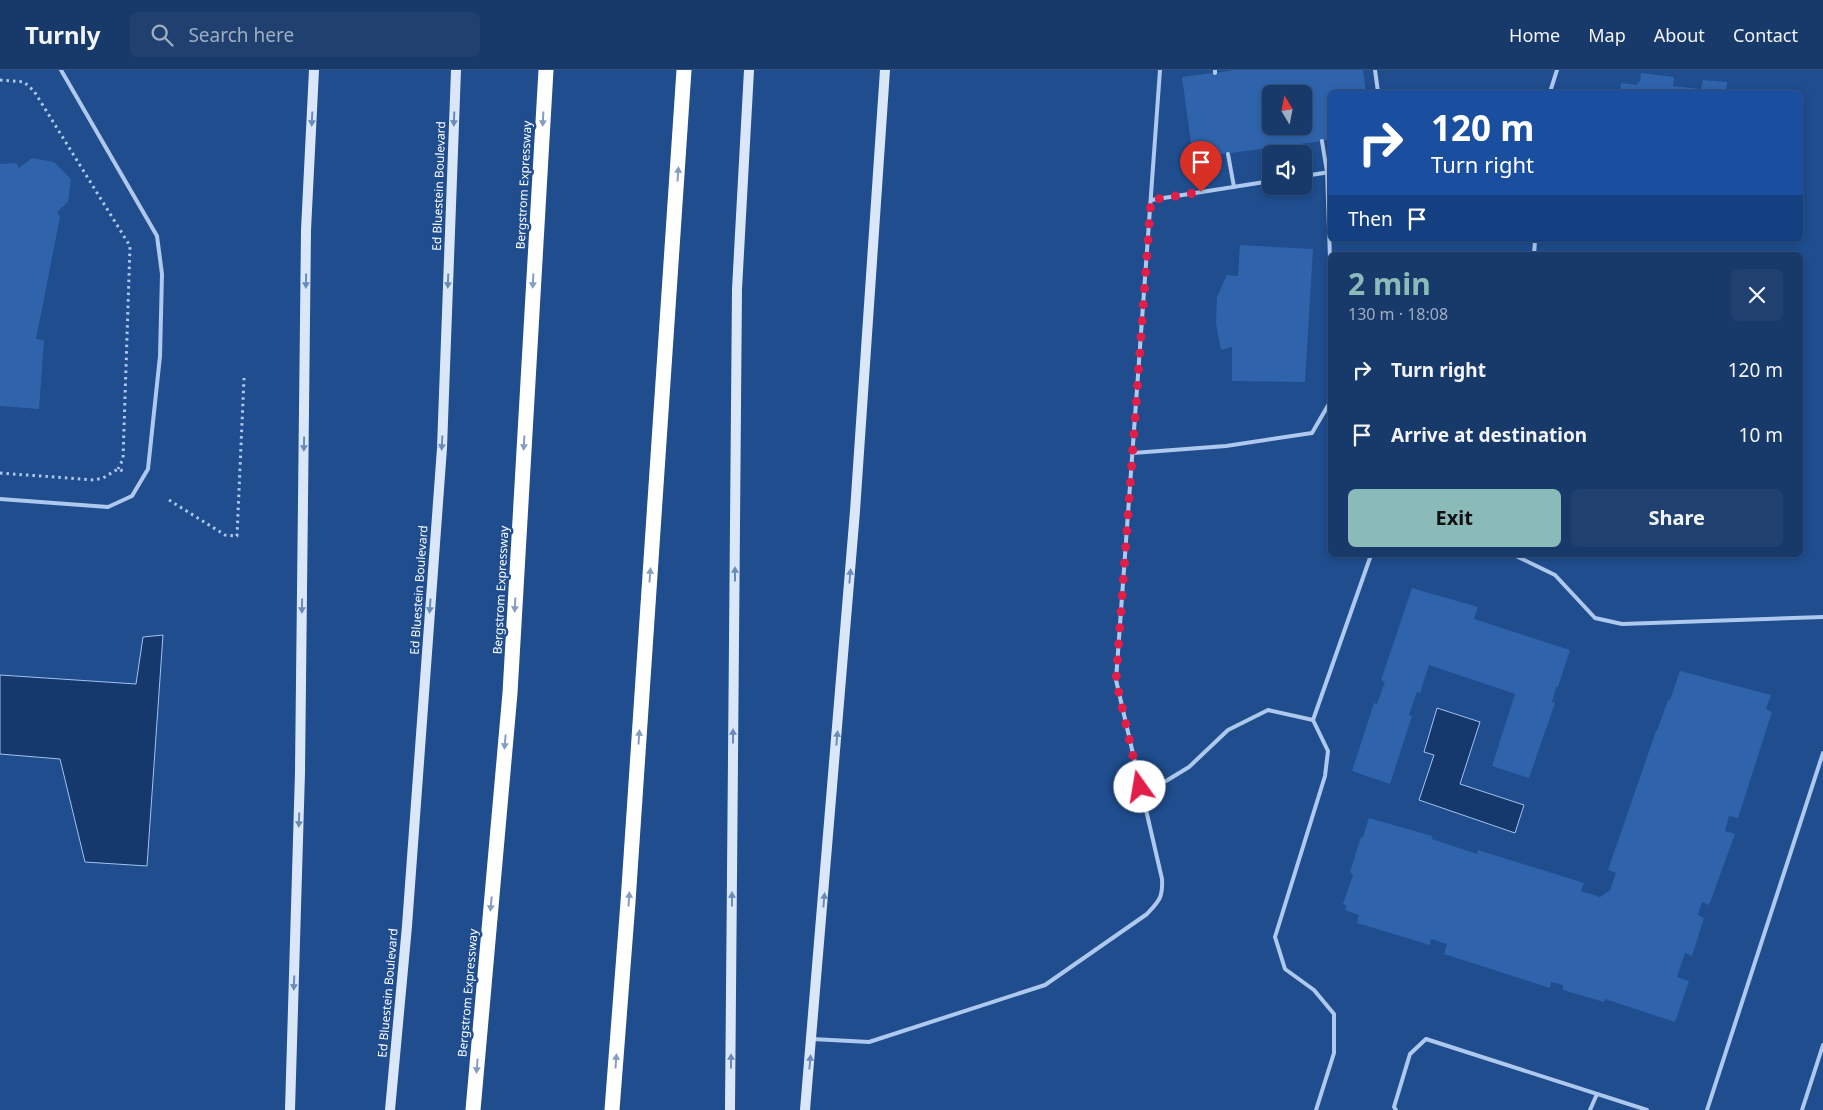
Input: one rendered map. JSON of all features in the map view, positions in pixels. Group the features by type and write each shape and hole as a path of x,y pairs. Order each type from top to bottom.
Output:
{"highway":[{"name":"Bergstrom Expressway","path":"473,1110 510,694 546,70"},
{"path":"612,1110 628,902 684,70"}],"main road":[{"path":"290,1110 300,772 306,230 314,70"},
{"name":"Ed Bluestein Boulevard","path":"390,1110 407,926 442,448 456,70"},
{"path":"730,1110 737,290 749,70"},
{"path":"805,1110 855,511 884,70"}],"lane":[{"path":"0,498 108,507 132,496 148,469 160,356 162,274 157,236 61,70"},
{"path":"812,1039 869,1042 1045,985 1147,914 1159,901 1162,892 1162,879 1116,680 1160,70"},
{"path":"1375,70 1378,90"},
{"path":"1551,90 1557,70"},
{"path":"1312,175 1328,172 1322,141"},
{"path":"1228,154 1234,187"},
{"path":"1151,200 1262,182"},
{"path":"1133,453 1226,446 1312,433 1328,405"},
{"path":"1316,1110 1334,1053 1334,1014 1314,990 1285,969 1275,937 1325,776 1328,750 1313,720 1370,557"},
{"path":"1518,557 1555,575 1595,618 1622,624 1823,618"},
{"path":"1140,787 1166,781 1190,767 1228,730 1268,710 1313,720"},
{"path":"1707,1110 1823,753"},
{"path":"1396,1110 1394,1107 1410,1054 1426,1039 1648,1110"},
{"path":"1802,1110 1823,1045"},
{"path":"1590,1110 1597,1094"}],"path":[{"path":"0,80 24,82 34,91 130,246 123,459 118,469 104,478 94,480 0,473"},
{"path":"169,500 225,535 237,536 244,378"},
{"path":"118,469 128,474"}],"water":[{"path":"163,635 147,866 85,862 60,759 0,754 0,675 136,684 143,637"},
{"path":"1437,708 1480,722 1460,784 1524,805 1515,833 1419,800 1434,755 1424,752"}],"building":[{"path":"1236,70 1363,70 1366,90 1328,90 1328,140 1292,145 1262,145 1262,149 1193,158 1182,77"},
{"path":"1641,73 1674,77 1673,86 1701,89 1703,80 1727,82 1726,90 1620,90 1621,83 1637,85 1640,82"},
{"path":"32,158 54,162 71,179 68,202 57,212 60,217 36,339 44,340 39,409 0,406 0,164 16,163 19,168"},
{"path":"1240,245 1313,249 1305,382 1232,381 1232,347 1221,350 1216,324 1217,297 1227,275 1238,276"},
{"path":"1412,588 1478,607 1474,619 1570,650 1558,687 1556,687 1552,702 1555,703 1529,778 1492,766 1515,694 1429,665 1420,693 1417,692 1409,715 1412,716 1390,784 1352,771 1374,703 1377,704 1385,682 1381,680"},
{"path":"1680,671 1771,695 1766,709 1772,712 1738,818 1729,816 1725,831 1735,834 1709,905 1702,902 1698,915 1704,918 1692,956 1685,953 1677,977 1689,981 1675,1022 1605,999 1604,1002 1563,990 1563,985 1551,982 1550,988 1444,954 1447,944 1431,939 1430,945 1357,923 1359,915 1345,910 1346,905 1343,904 1353,875 1350,872 1369,818 1432,836 1432,839 1477,854 1478,850 1584,883 1581,891 1600,897 1610,890 1616,873 1608,870 1656,731"}],"route":[{"path":"1140,787 1116,680 1151,200 1201,192"}]}
